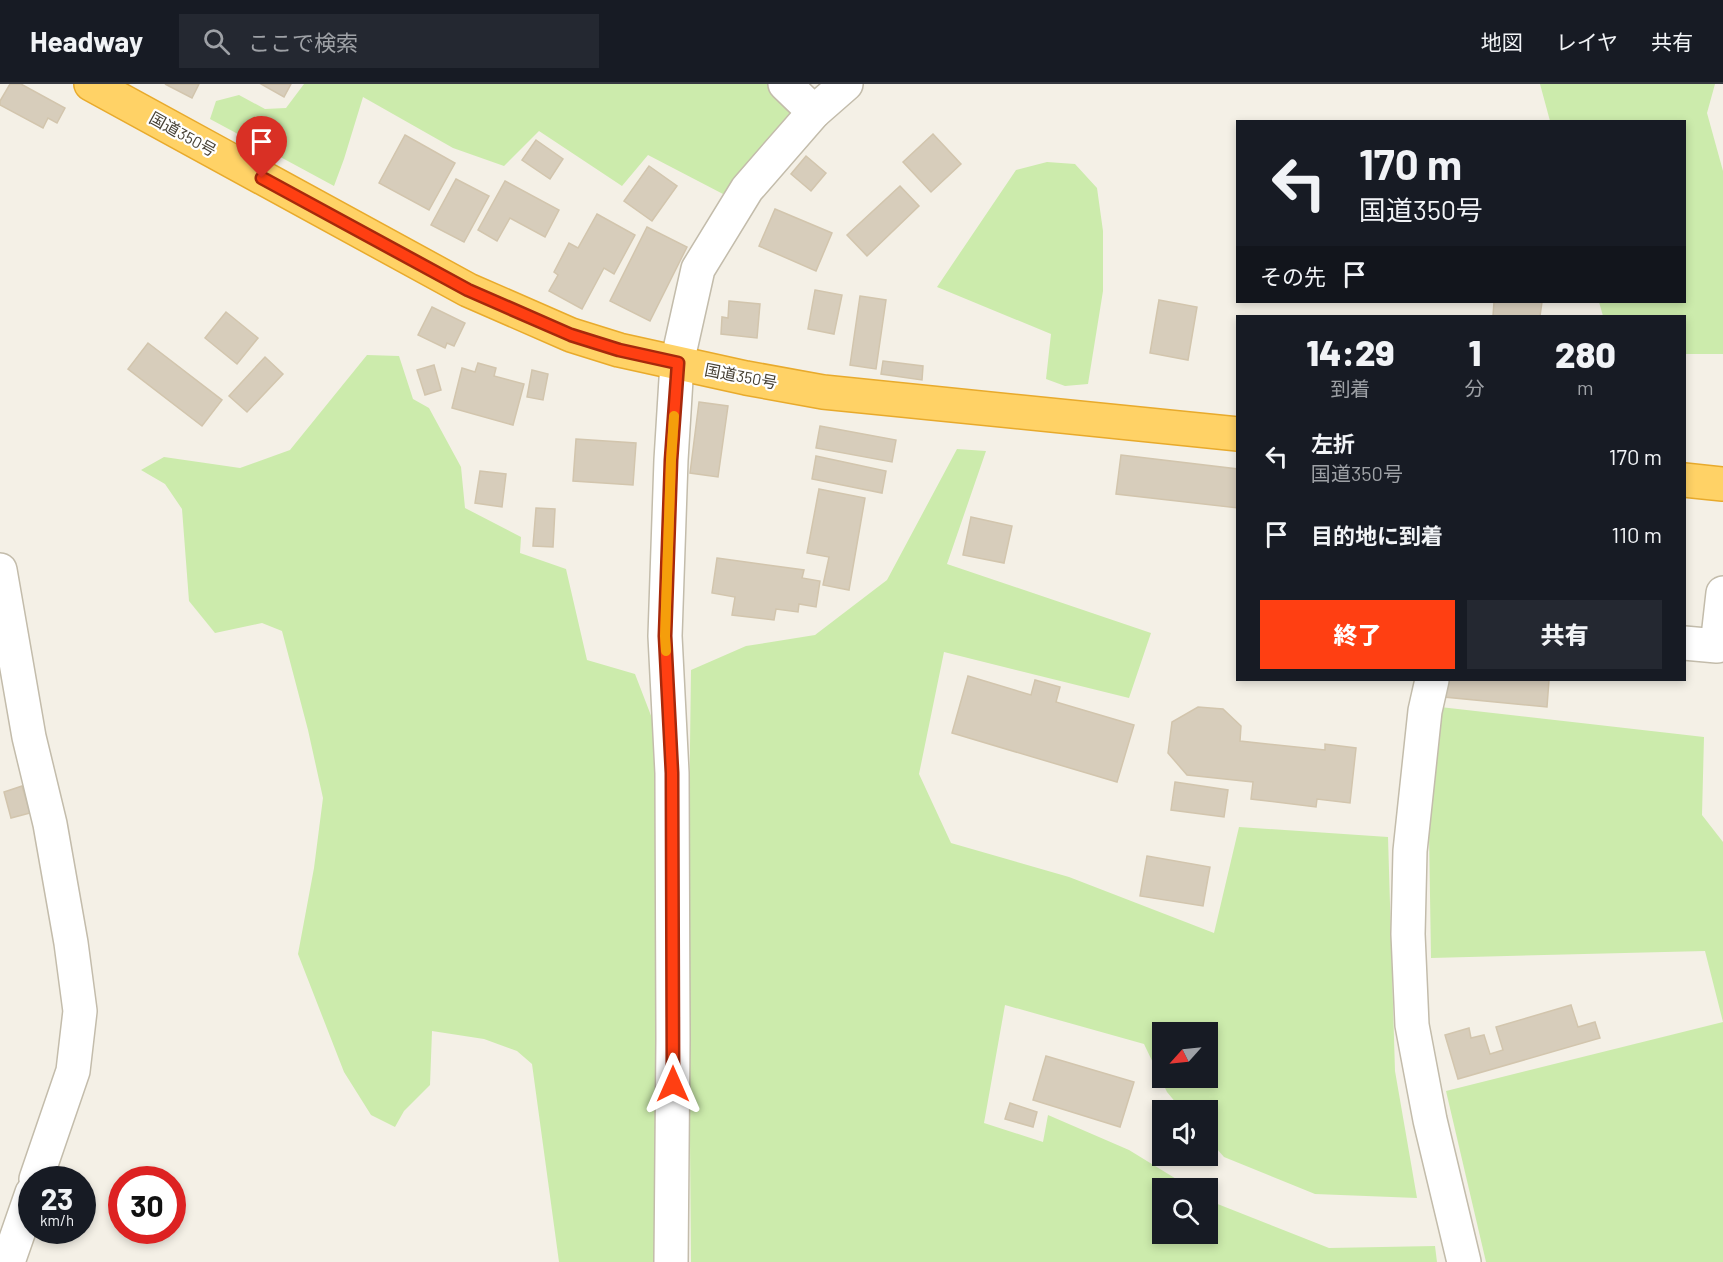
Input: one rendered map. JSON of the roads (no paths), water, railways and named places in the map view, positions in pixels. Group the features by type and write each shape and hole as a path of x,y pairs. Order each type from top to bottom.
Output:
{"highway":[{"name":"国道350号","path":"91,84 468,290 571,335 619,350 823,392 1236,434"},
{"path":"1686,480 1723,484"}],"street":[{"path":"785,84 814,112"},
{"path":"671,1262 672,773 665,636 671,460 678,363 698,269 747,189 814,112 846,84"},
{"path":"0,570 29,737 50,824 71,943 80,1011 73,1071 40,1166"},
{"path":"1686,643 1717,646 1723,593"},
{"path":"1431,681 1425,711 1410,851 1408,934 1412,1025 1430,1120 1464,1262"},
{"path":"8,1262 18,1233"}]}
